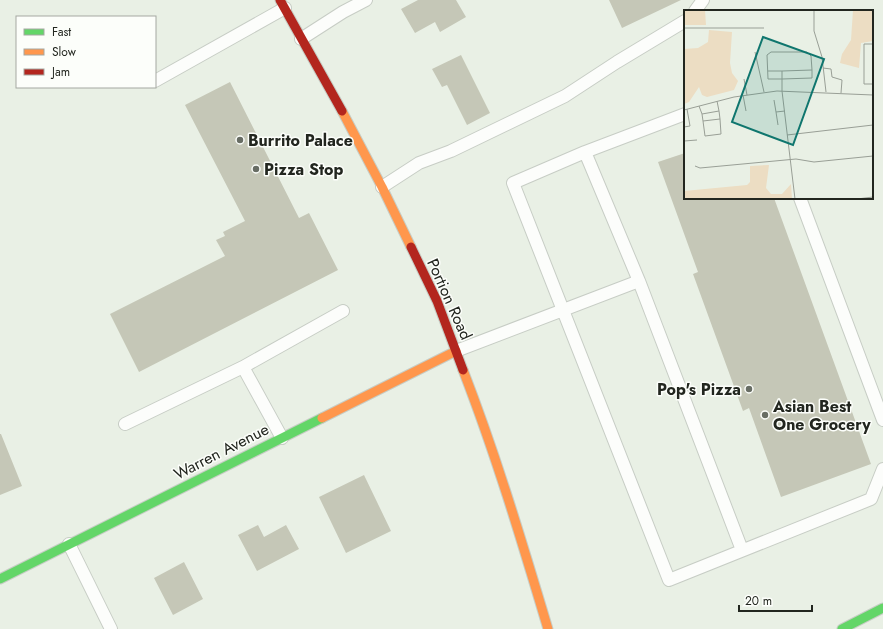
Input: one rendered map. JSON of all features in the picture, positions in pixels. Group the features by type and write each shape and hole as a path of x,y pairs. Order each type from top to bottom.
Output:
{"main road":[{"name":"Portion Road","path":"282,4 382,188 436,301 482,418 511,506 548,629"},
{"name":"Warren Avenue","path":"0,579 456,351"},
{"path":"842,629 883,608"}],"lane":[{"path":"301,38 343,12 366,0"},
{"path":"696,10 704,0"},
{"path":"156,80 282,4"},
{"path":"382,188 419,163 451,151 565,96 617,62 684,22"},
{"path":"684,114 585,152 513,183 669,580 871,499 883,469"},
{"path":"585,152 639,281 742,550"},
{"path":"800,199 883,420"},
{"path":"456,351 639,281"},
{"path":"125,424 243,367 343,311"},
{"path":"243,367 282,438"},
{"path":"69,544 111,629"}],"building":[{"path":"418,0 456,0 466,17 440,32 435,22 415,33 401,9"},
{"path":"609,0 681,0 622,28"},
{"path":"461,55 490,113 467,125 447,85 442,87 432,69"},
{"path":"230,82 299,218 309,213 338,270 139,372 110,314 225,256 216,240 225,236 223,232 245,221 185,105"},
{"path":"684,153 684,199 774,199 871,464 781,497 749,408 743,411 693,274 698,272 658,162"},
{"path":"0,434 22,486 0,495"},
{"path":"364,475 391,531 346,553 319,497"},
{"path":"258,525 264,537 286,525 299,549 257,571 238,535"},
{"path":"184,562 203,599 173,615 154,578"}],"traffic: fast":[{"path":"0,579 322,418"},
{"path":"842,629 883,608"}],"traffic: slow":[{"path":"342,111 382,187 411,247"},
{"path":"322,418 456,351"},
{"path":"463,370 498,466 548,629"}],"traffic: jam":[{"path":"280,0 342,111"},
{"path":"411,247 437,301 463,370"}],"place":[{"name":"Burrito Palace","path":"240,140"},
{"name":"Pizza Stop","path":"256,169"},
{"name":"Pop's Pizza","path":"749,389"},
{"name":"Asian Best One Grocery","path":"765,415"}]}
